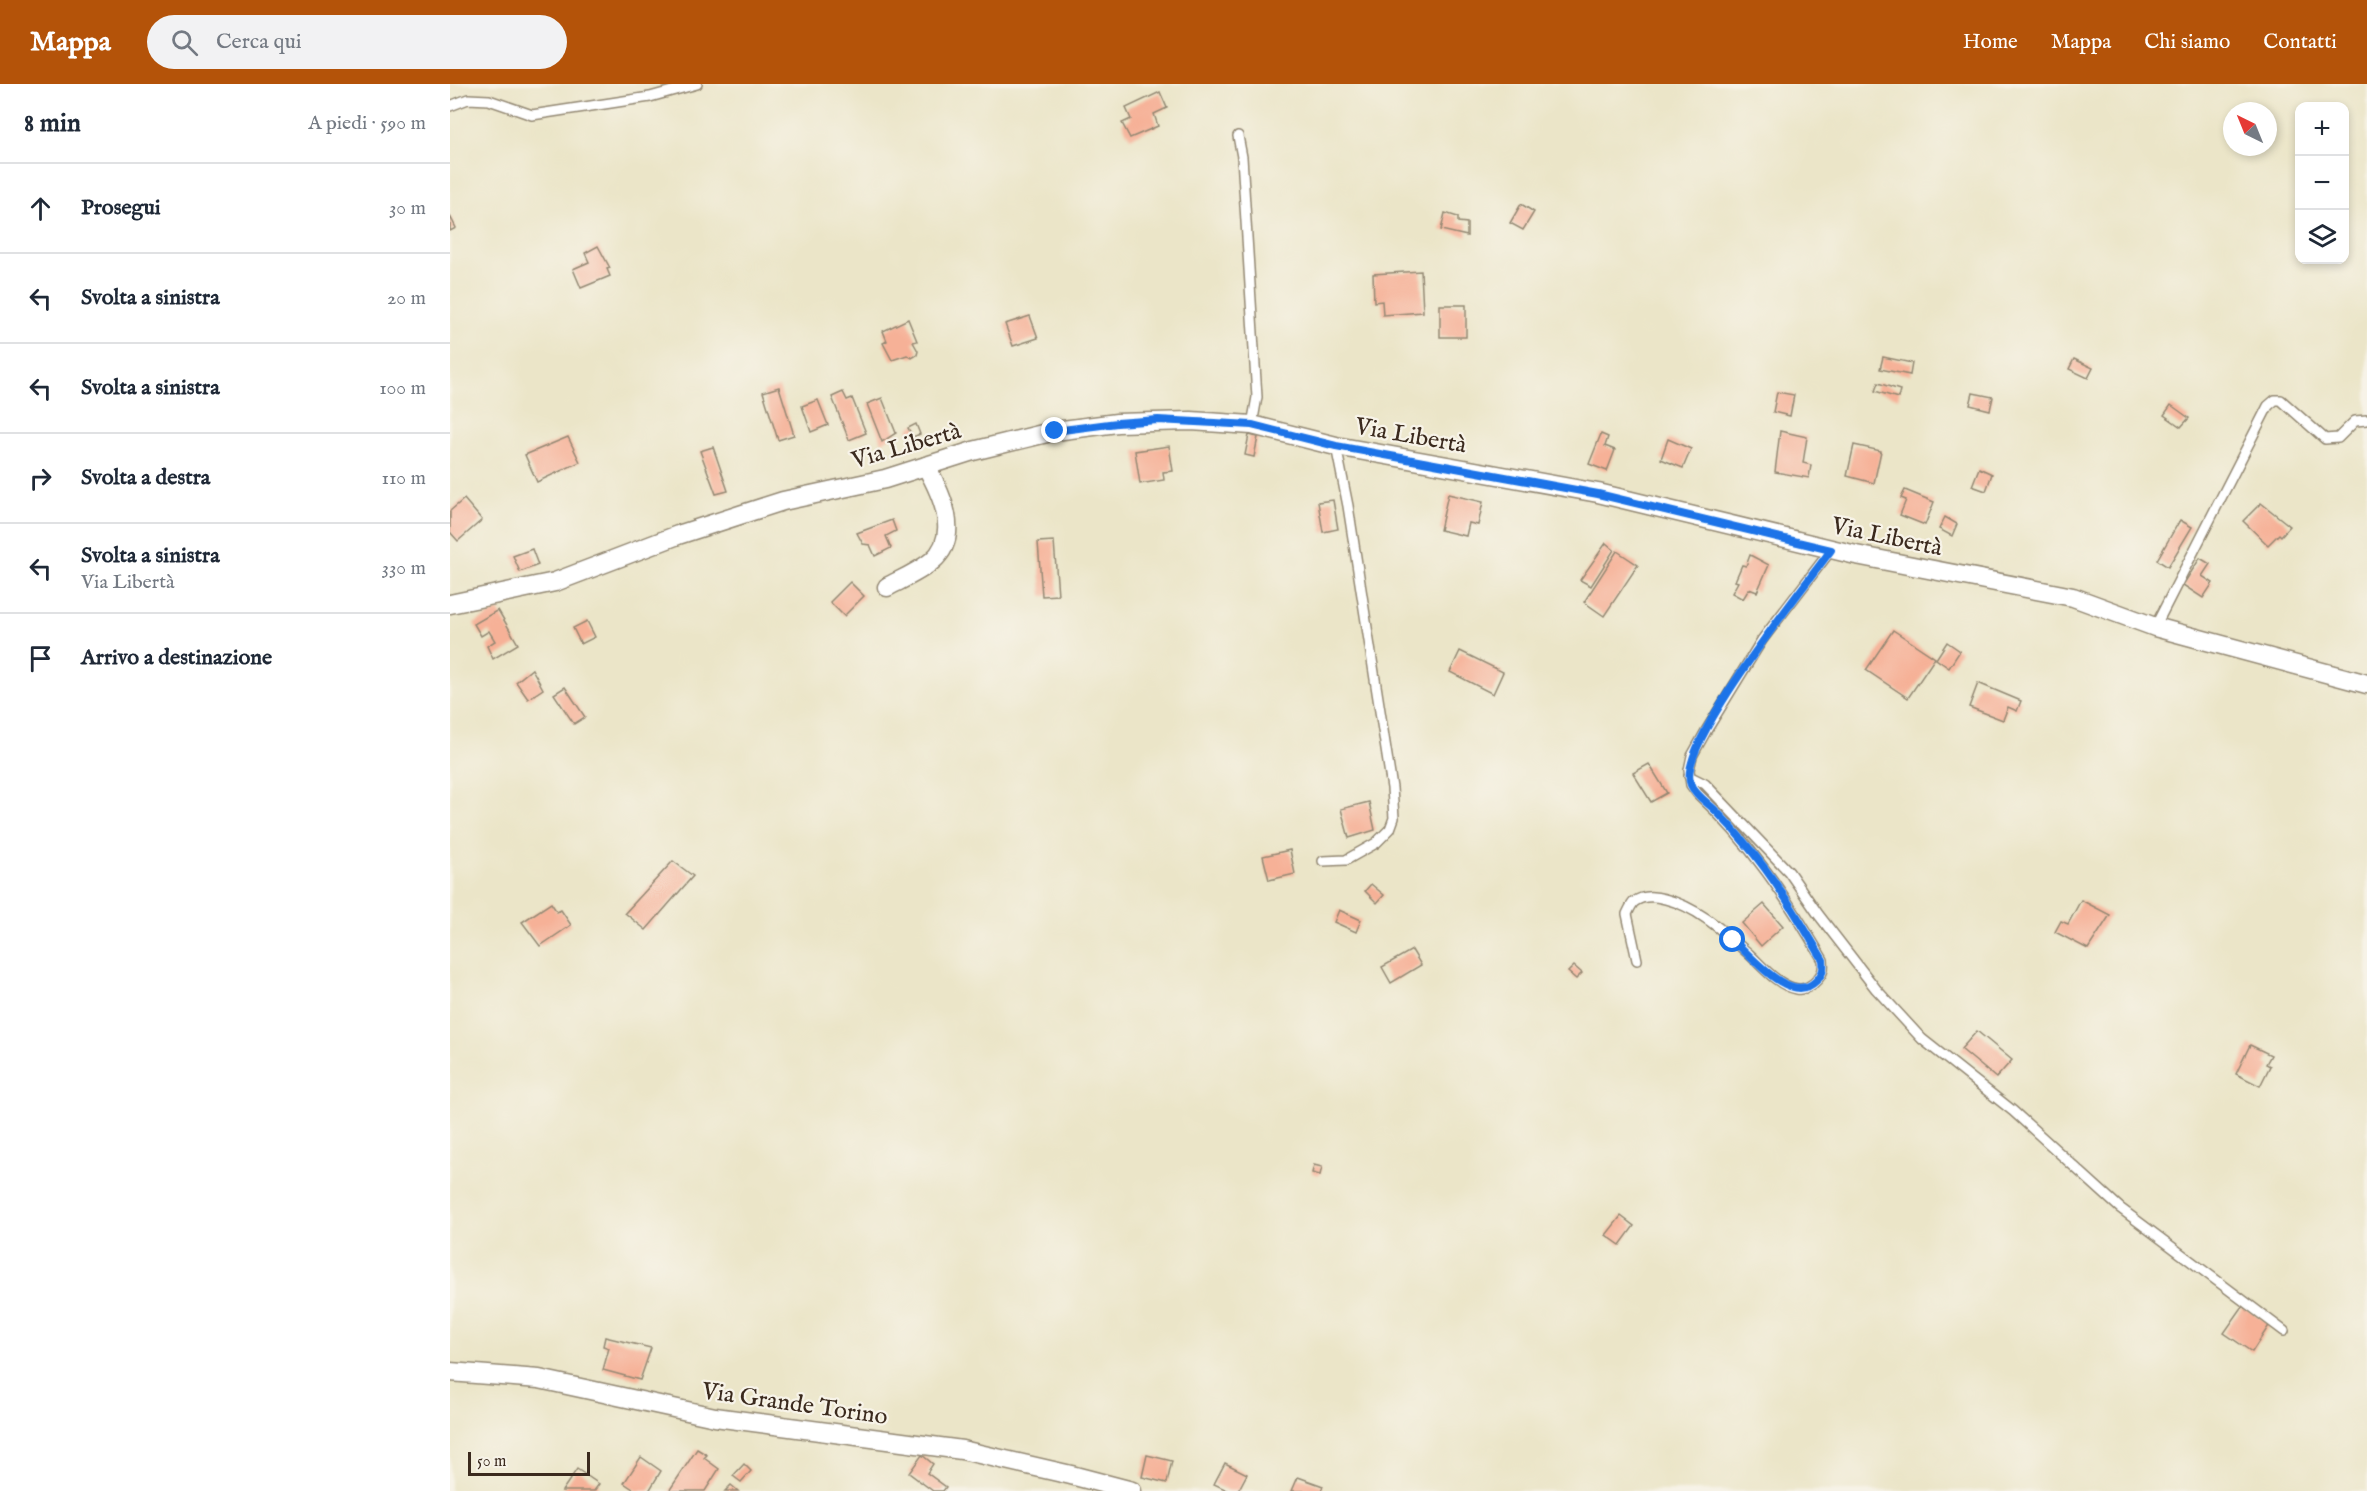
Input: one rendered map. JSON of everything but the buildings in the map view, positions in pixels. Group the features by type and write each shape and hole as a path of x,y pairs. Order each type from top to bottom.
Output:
{"street":[{"name":"Via Libertà","path":"450,604 555,582 678,536 773,505 885,479 973,451 1055,431 1117,423 1191,421 1252,425 1336,446 1598,494 1831,550 2073,597 2155,627 2367,684"},
{"path":"887,587 932,561 946,542 947,522 942,501 926,466"},
{"name":"Via Grande Torino","path":"450,1372 539,1379 715,1417 962,1450 1071,1474 1132,1491"}],"lane":[{"path":"450,106 468,99 489,100 532,115 650,97 697,84"},
{"path":"1238,136 1242,157 1257,397 1252,425"},
{"path":"2155,627 2268,406 2275,400 2281,400 2325,439 2338,438 2355,421 2367,420"},
{"path":"1323,861 1346,860 1376,843 1390,829 1394,819 1392,788 1348,506 1336,446"},
{"path":"1637,960 1627,914 1634,902 1645,897 1659,897 1695,911 1788,986 1798,990 1811,986 1822,975 1823,960 1771,876 1732,828 1697,794 1689,776 1692,756 1762,640 1831,550"},
{"path":"1689,776 1705,784 1789,872 1854,961 1922,1039 2013,1111 2120,1208 2284,1331"}],"route":[{"path":"1055,431 1158,420 1252,425 1336,446 1598,494 1831,550 1762,640 1692,756 1689,776 1691,785 1697,794 1719,813 1745,843 1795,911 1823,960 1822,975 1811,986 1798,990 1778,980 1733,940"}]}
